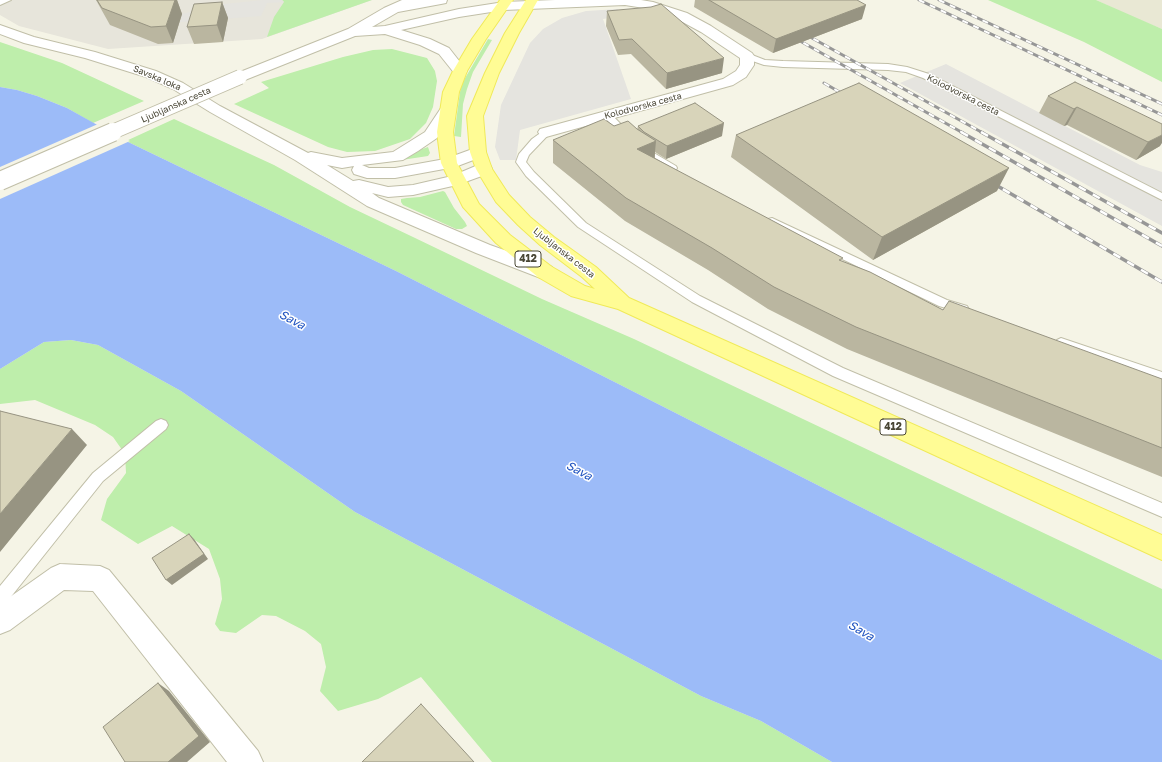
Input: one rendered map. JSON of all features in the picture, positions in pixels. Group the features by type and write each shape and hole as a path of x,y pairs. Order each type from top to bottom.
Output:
{"main road":[{"name":"412","path":"505,3 479,39 460,71 451,92 444,132 453,171 472,207 503,239 545,272 578,291 625,304 1162,548"},
{"name":"Ljubljanska cesta","path":"531,3 512,33 492,73 474,116 481,161 502,198 524,221 546,241 589,272 625,304"}],"street":[{"name":"Ljubljanska cesta","path":"0,181 240,76 354,32 389,11 413,0"},
{"name":"Ljubljanska cesta","path":"389,11 414,4 441,0"},
{"name":"Ljubljanska cesta","path":"487,0 505,3 531,3"},
{"name":"Kolodvorska cesta","path":"531,3 625,1 653,6 682,16 706,29 747,56 748,65 741,74 728,82 546,132"},
{"name":"Ljubljanska cesta","path":"354,32 385,30 505,3"},
{"name":"Savska loka","path":"0,29 29,40 97,57 151,74 178,86 301,156 373,202 483,250 545,272"},
{"name":"Ljubljanska cesta","path":"385,30 426,42 444,51 460,71"},
{"path":"342,163 384,158 402,154 431,135 448,108"},
{"path":"301,156 342,163 367,173 453,171"},
{"path":"342,181 388,192 413,190 453,171 481,161"},
{"path":"0,620 60,577 100,579 247,762"}],"lane":[{"path":"0,3 8,0"},
{"name":"Kolodvorska cesta","path":"747,56 764,62 783,64 888,67 907,70 926,76 1162,197"},
{"path":"607,115 639,148 679,173"},
{"path":"546,132 535,141 524,154 521,162 530,174 582,225 696,299 838,372 1162,510"},
{"path":"763,217 943,302 973,313"},
{"path":"1049,338 1162,377"},
{"path":"0,598 98,477 161,425"}],"shaded area":[{"path":"0,0 372,0 262,39 108,49 19,26 0,15"},
{"path":"263,0 282,0 284,2 267,3 261,16 180,22 182,14 224,4"},
{"path":"1096,0 1162,0 1162,29 1135,18"},
{"path":"618,9 621,16 603,19 631,99 520,130 516,160 500,160 495,147 501,105 530,43 543,29 562,18 586,11"},
{"path":"946,64 1140,165 1162,172 1162,226 900,83"}],"green space":[{"path":"282,0 372,0 267,37 274,17 284,2"},
{"path":"988,0 1096,0 1162,29 1162,82 1084,42"},
{"path":"488,39 492,40 473,72 467,89 463,104 461,137 454,136 461,85"},
{"path":"0,42 62,63 144,101 93,123 67,108 37,96 0,87"},
{"path":"392,49 427,58 435,71 437,81 433,107 426,123 410,139 375,151 347,152 328,147 234,104 269,88 261,82 343,57 373,50"},
{"path":"174,119 274,165 350,207 542,299 634,339 1162,589 1162,660 396,271 126,141"},
{"path":"428,147 430,153 428,156 382,163"},
{"path":"443,191 467,226 462,229 456,229 403,205 401,202 401,199 420,197"},
{"path":"71,340 98,345 181,391 355,512 701,696 761,721 832,762 492,762 421,677 378,699 338,711 320,691 326,667 321,644 305,631 276,616 262,615 236,633 220,631 215,624 222,599 220,579 209,549 172,526 138,544 101,520 107,499 126,473 125,454 113,437 95,425 35,400 0,404 0,369 44,342"}],"water":[{"name":"Sava","path":"0,87 37,96 67,108 126,141 396,271 1162,660 1162,762 832,762 761,721 701,696 355,512 181,391 98,345 71,340 44,342 0,369"}],"pier":[{"path":"98,124 130,141 0,199 0,167"}],"building":[{"path":"97,0 175,0 166,26 151,27 102,8"},
{"path":"709,0 857,0 866,5 776,39"},
{"path":"222,2 217,25 187,27 194,4"},
{"path":"661,4 724,58 667,73 632,39 619,40 607,11 651,7"},
{"path":"1075,82 1162,124 1162,135 1148,142 1077,107 1074,109 1048,96"},
{"path":"859,83 1009,168 882,237 736,135"},
{"path":"695,103 724,123 667,146 644,132 638,126"},
{"path":"604,119 614,126 628,121 637,129 656,141 637,149 843,258 839,260 870,272 943,310 949,301 1162,379 1162,448 856,327 774,287 712,248 626,198 553,140"},
{"path":"0,411 72,429 0,514"},
{"path":"189,534 204,554 166,580 152,558"},
{"path":"158,683 199,736 168,762 125,762 103,727"},
{"path":"421,704 474,762 362,762"}],"railway":[{"path":"919,0 1162,115"},
{"path":"939,0 1162,104"},
{"path":"803,33 983,133"},
{"path":"793,37 963,133"},
{"path":"824,83 848,97"},
{"path":"961,132 1162,246"},
{"path":"981,132 1162,233"},
{"path":"989,181 1162,282"}]}
